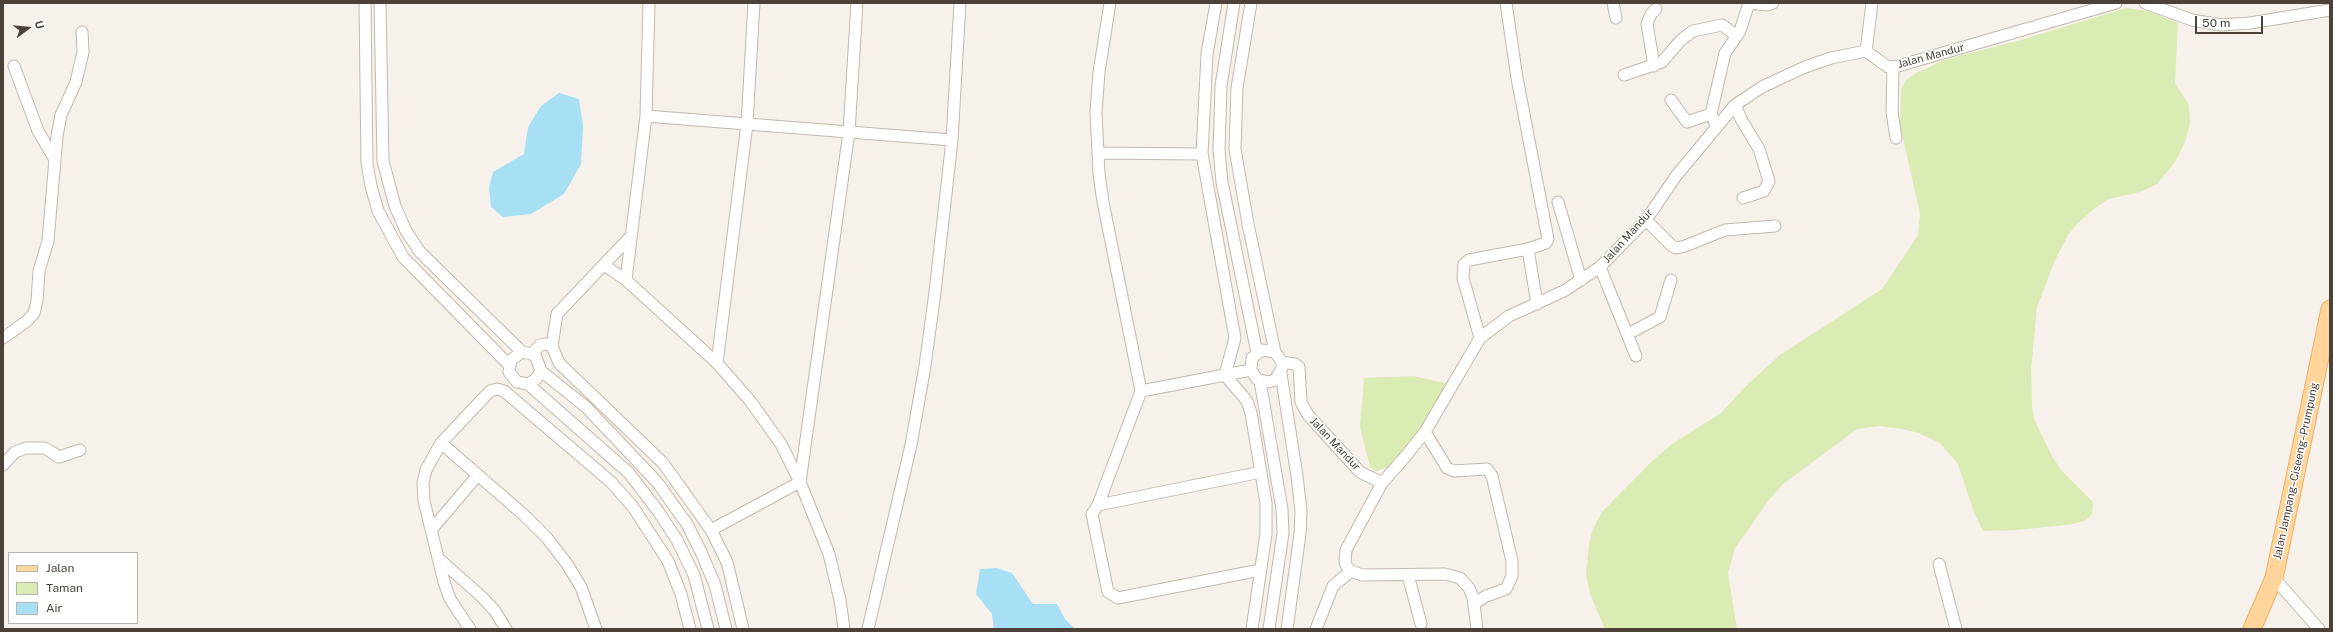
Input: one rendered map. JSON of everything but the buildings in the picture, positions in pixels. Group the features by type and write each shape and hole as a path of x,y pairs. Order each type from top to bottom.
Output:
{"main road":[{"name":"Jalan Jampang–Ciseeng–Prumpung","path":"2252,629 2274,578 2330,309"}],"street":[{"path":"365,3 367,163 371,186 378,211 403,258 509,365"},
{"path":"380,3 384,161 394,206 406,230 420,252 527,353 539,361 540,371 536,379 528,384"},
{"path":"626,280 630,237 646,116 649,3"},
{"path":"717,363 747,124 754,3"},
{"path":"800,482 849,132 857,3"},
{"path":"868,629 911,446 935,292 952,140 960,3"},
{"path":"1110,3 1100,65 1096,112 1099,174 1103,202 1141,392 1098,505 1092,514 1108,592 1114,597 1260,570"},
{"path":"1216,3 1207,54 1202,154 1235,338 1225,375"},
{"path":"1234,3 1221,86 1218,150 1222,182 1256,353"},
{"path":"1251,3 1237,88 1235,149 1248,224 1275,352 1282,362 1280,374 1297,476 1301,511 1300,534 1288,629"},
{"path":"1480,338 1463,278 1464,264 1469,260 1528,249 1546,243 1548,239 1517,78 1506,3"},
{"path":"1613,3 1616,18"},
{"path":"1717,127 1711,114 1725,53 1743,25 1749,3 1768,5 1773,3"},
{"path":"1866,51 1872,3"},
{"name":"Jalan Mandur","path":"1282,362 1295,364 1299,367 1301,402 1308,415 1360,472 1382,482 1405,457 1424,432 1480,338 1509,316 1564,291 1600,267 1646,220 1676,176 1735,106 1762,87 1799,70 1831,58 1866,51 1888,67 1893,67 2116,3"},
{"path":"2145,3 2192,20 2221,25 2250,23 2330,10"},
{"path":"1654,66 1647,24 1650,14 1656,9"},
{"path":"1624,75 1654,66 1667,58 1681,40 1693,31 1722,26 1737,36"},
{"path":"3,338 27,321 34,313 38,301 39,270 48,241 54,158 61,115 76,82 83,52 82,32"},
{"path":"14,66 38,131 54,158"},
{"path":"1893,67 1892,112 1896,138"},
{"path":"1671,100 1687,122 1711,114"},
{"path":"1735,106 1759,149 1769,181 1764,191 1742,198"},
{"path":"646,116 952,140"},
{"path":"1099,152 1202,154"},
{"path":"1558,202 1581,280"},
{"path":"1646,220 1672,246 1676,248 1681,248 1725,230 1775,226"},
{"path":"630,237 557,314 552,346 559,363 663,463 711,530 729,568 743,629"},
{"path":"1528,249 1537,304"},
{"path":"604,265 626,280 717,363 767,423 793,467 829,554 840,600 844,629"},
{"path":"1600,267 1636,356"},
{"path":"1628,334 1660,318 1671,280"},
{"path":"552,346 545,344 540,345 527,353 514,356 509,365 509,372 514,379 520,383 528,384 629,473 658,510 677,540 694,575 708,629"},
{"path":"1275,352 1269,350 1256,353 1252,358 1251,370 1253,375 1260,381 1268,382 1275,380 1280,374"},
{"path":"1141,392 1251,370"},
{"path":"540,371 586,407 657,482 683,518 701,552 715,585 726,629"},
{"path":"1225,375 1246,401 1251,413 1267,520 1252,629"},
{"path":"1260,381 1282,509 1283,533 1268,629"},
{"path":"470,629 450,599 430,530 423,483 426,470 441,443 490,391 497,389 504,391 611,482 633,507 668,561 681,594 690,629"},
{"path":"1424,432 1447,468 1454,471 1487,469 1492,476 1512,560 1512,576 1506,589 1486,596 1474,604"},
{"path":"441,443 524,515 547,538 567,564 581,587 596,629"},
{"path":"3,465 15,452 26,448 41,447 59,457 80,450"},
{"path":"1098,505 1260,472"},
{"path":"430,530 478,475"},
{"path":"711,530 800,482"},
{"path":"1382,482 1346,550 1345,562 1351,571 1362,575 1445,574 1460,578 1469,588 1474,604 1477,629"},
{"path":"438,558 482,597 495,611 506,629"},
{"path":"1939,564 1956,629"},
{"path":"1316,629 1333,586 1351,571"},
{"path":"1408,575 1421,624"},
{"path":"2274,578 2318,629"}],"green space":[{"path":"2126,8 2148,11 2178,23 2175,83 2189,105 2190,123 2185,142 2176,161 2157,184 2140,192 2109,199 2095,208 2077,224 2068,235 2055,260 2037,307 2031,370 2032,406 2034,419 2052,456 2061,470 2093,502 2092,514 2086,520 2074,524 2017,530 1983,531 1975,515 1958,464 1940,443 1919,433 1902,429 1879,426 1857,429 1783,484 1769,500 1735,548 1728,573 1737,629 1605,629 1590,594 1586,574 1589,544 1593,529 1602,512 1652,461 1672,444 1721,413 1746,386 1780,355 1882,289 1918,235 1920,214 1900,125 1901,90 1906,80 1916,73 1944,60 2021,40"},
{"path":"1413,376 1450,384 1411,445 1390,467 1377,471 1370,467 1360,427 1364,378"}],"water":[{"path":"559,93 579,99 583,126 581,164 564,194 531,214 503,217 491,207 489,188 493,172 524,154 528,127 541,106"},
{"path":"997,568 1012,573 1033,604 1057,604 1065,619 1075,629 994,629 992,614 976,594 980,569"}]}
